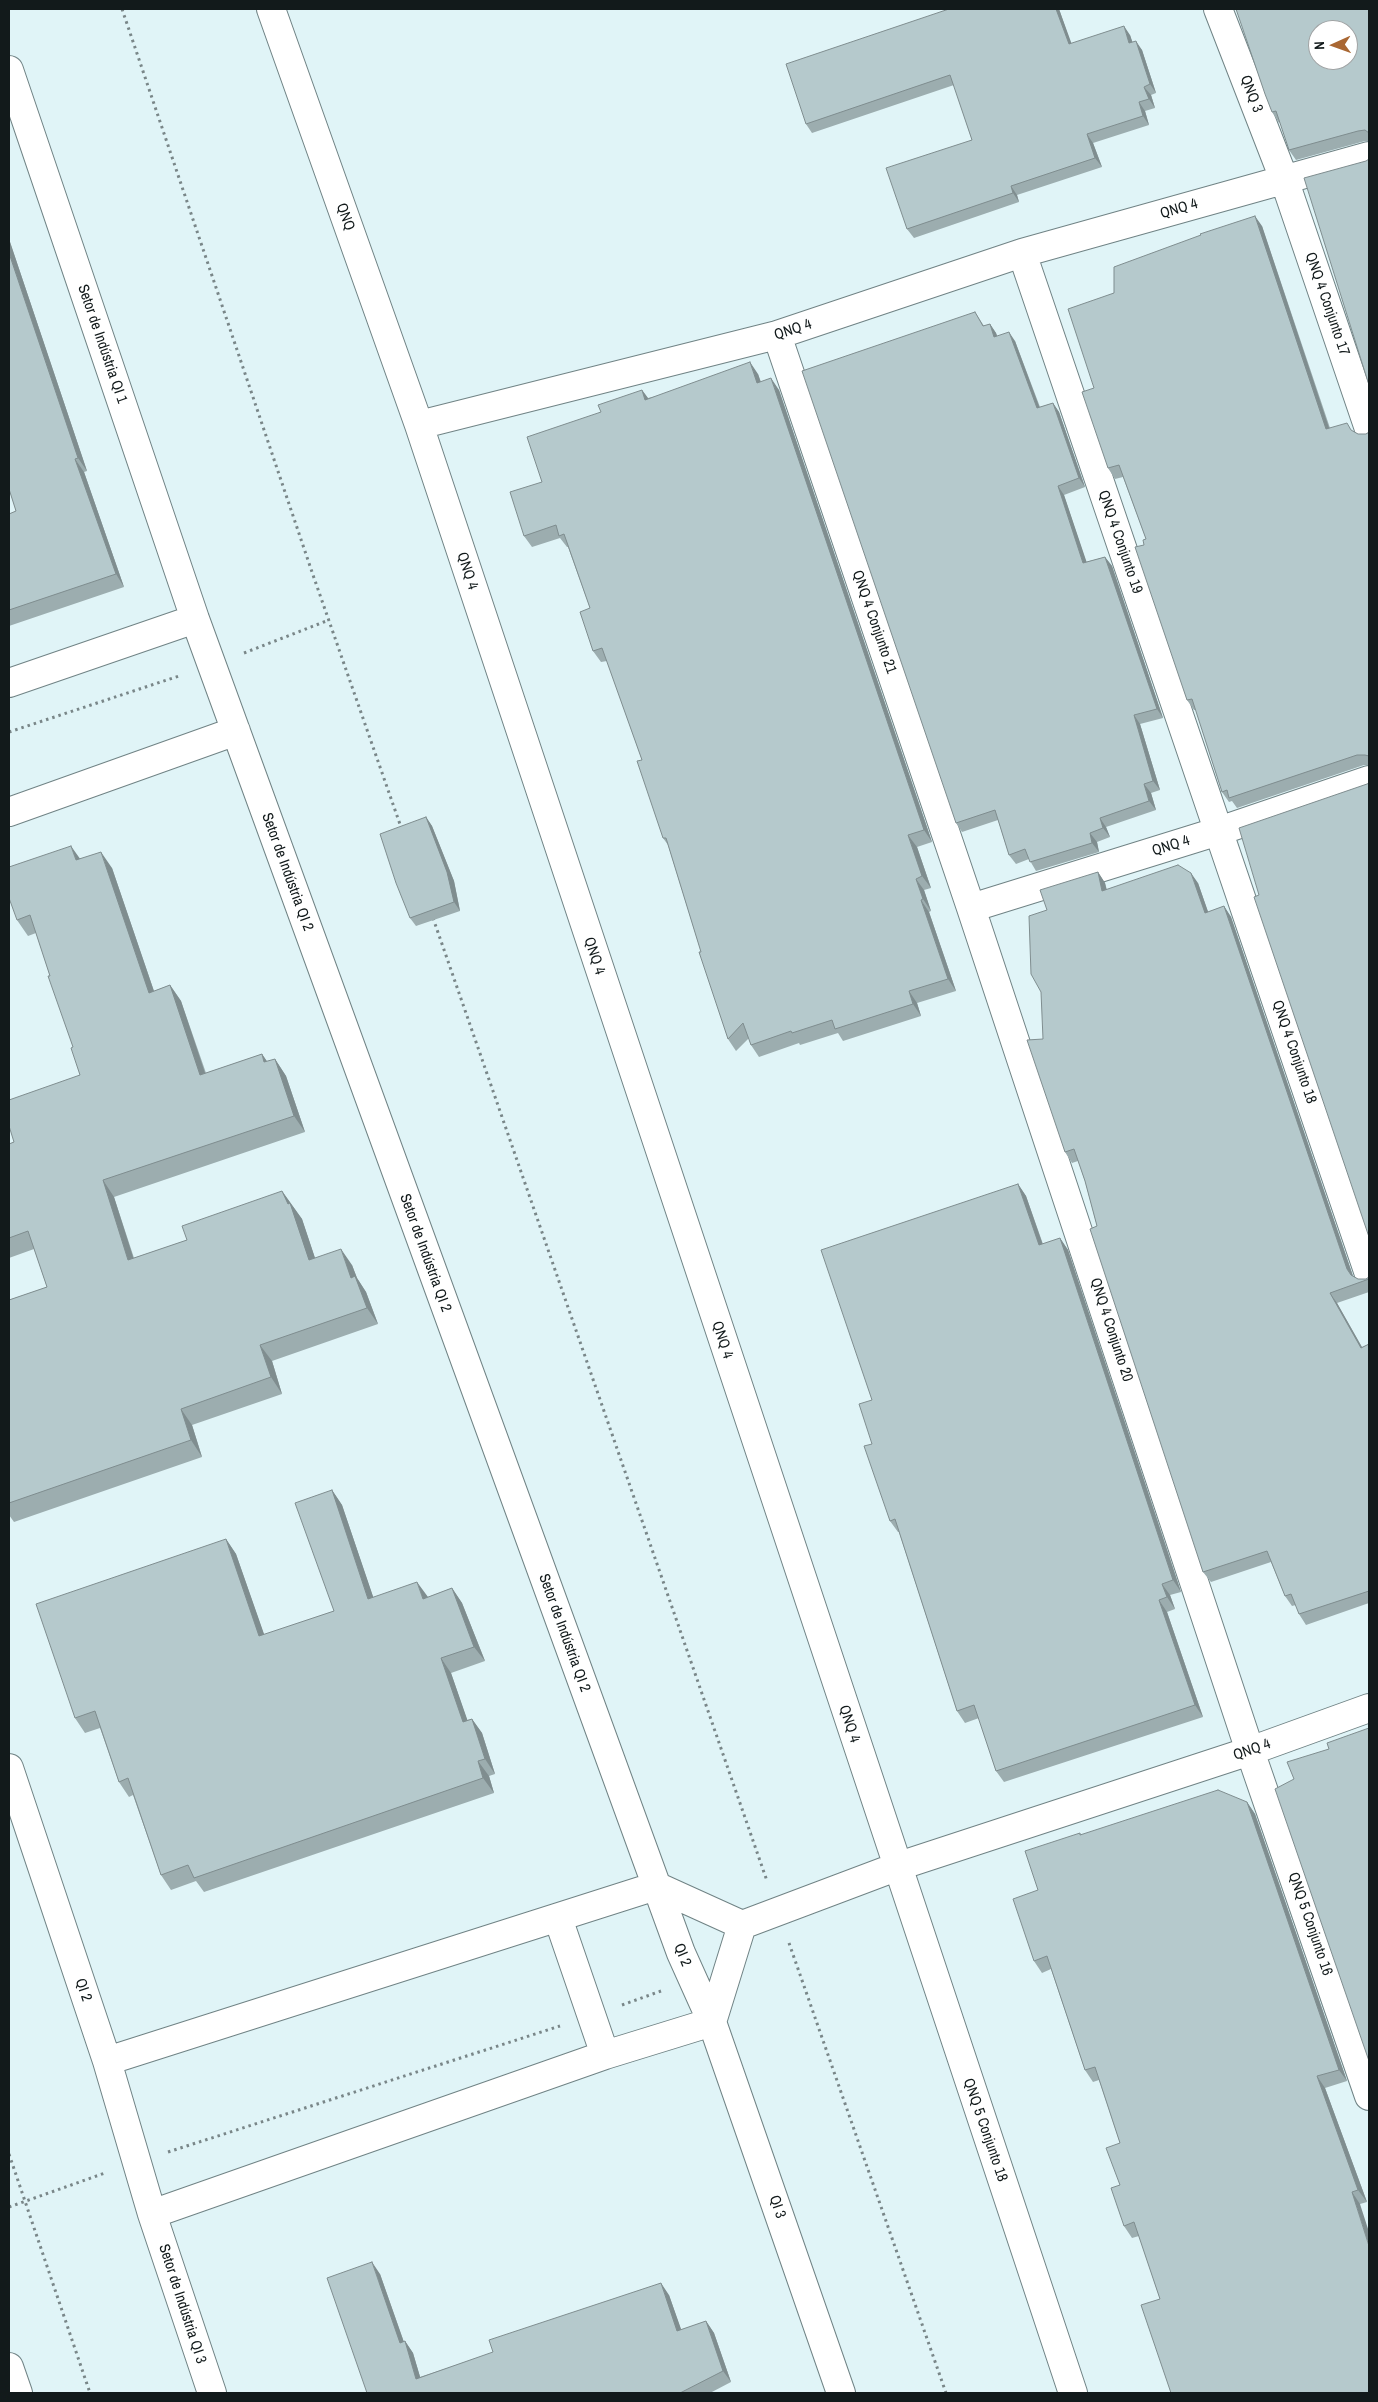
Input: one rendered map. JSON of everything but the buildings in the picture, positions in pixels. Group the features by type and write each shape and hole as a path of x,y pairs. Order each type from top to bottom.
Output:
{"street":[{"name":"QNQ","path":"271,9 418,425"},
{"name":"QNQ 3","path":"1218,9 1284,179"},
{"name":"Setor de Indústria QI 1","path":"9,70 195,619"},
{"name":"QNQ 4","path":"1369,156 1022,253 777,335 418,425 896,1867 1250,1751 1369,1708"},
{"name":"QNQ 4 Conjunto 17","path":"1284,179 1369,429"},
{"name":"QNQ 4 Conjunto 19","path":"1022,253 1219,831"},
{"name":"QNQ 4 Conjunto 21","path":"777,335 971,908"},
{"name":"Setor de Indústria QI 2","path":"195,619 656,1886"},
{"path":"9,683 195,619"},
{"path":"9,812 236,731"},
{"name":"QNQ 4","path":"971,908 1219,831 1369,780"},
{"name":"QNQ 4 Conjunto 18","path":"1219,831 1369,1274"},
{"name":"QNQ 4 Conjunto 20","path":"971,908 1250,1751"},
{"name":"QNQ 5 Conjunto 16","path":"1250,1751 1369,2096"},
{"name":"QI 2","path":"9,1768 107,2061 152,2214"},
{"path":"107,2061 656,1886 742,1925 896,1867"},
{"name":"QNQ 5 Conjunto 18","path":"896,1867 1073,2393"},
{"name":"QI 2","path":"656,1886 692,1980 712,2022"},
{"path":"558,1918 605,2056"},
{"path":"152,2214 605,2056 712,2022 742,1925"},
{"name":"QI 3","path":"712,2022 841,2393"},
{"name":"Setor de Indústria QI 3","path":"152,2214 212,2393"},
{"path":"9,2367 18,2393"}],"path":[{"path":"122,9 405,837"},
{"path":"9,732 212,666 330,620"},
{"path":"431,912 946,2393"},
{"path":"9,2207 136,2162 592,2015 692,1980"},
{"path":"9,2154 90,2393"}]}
